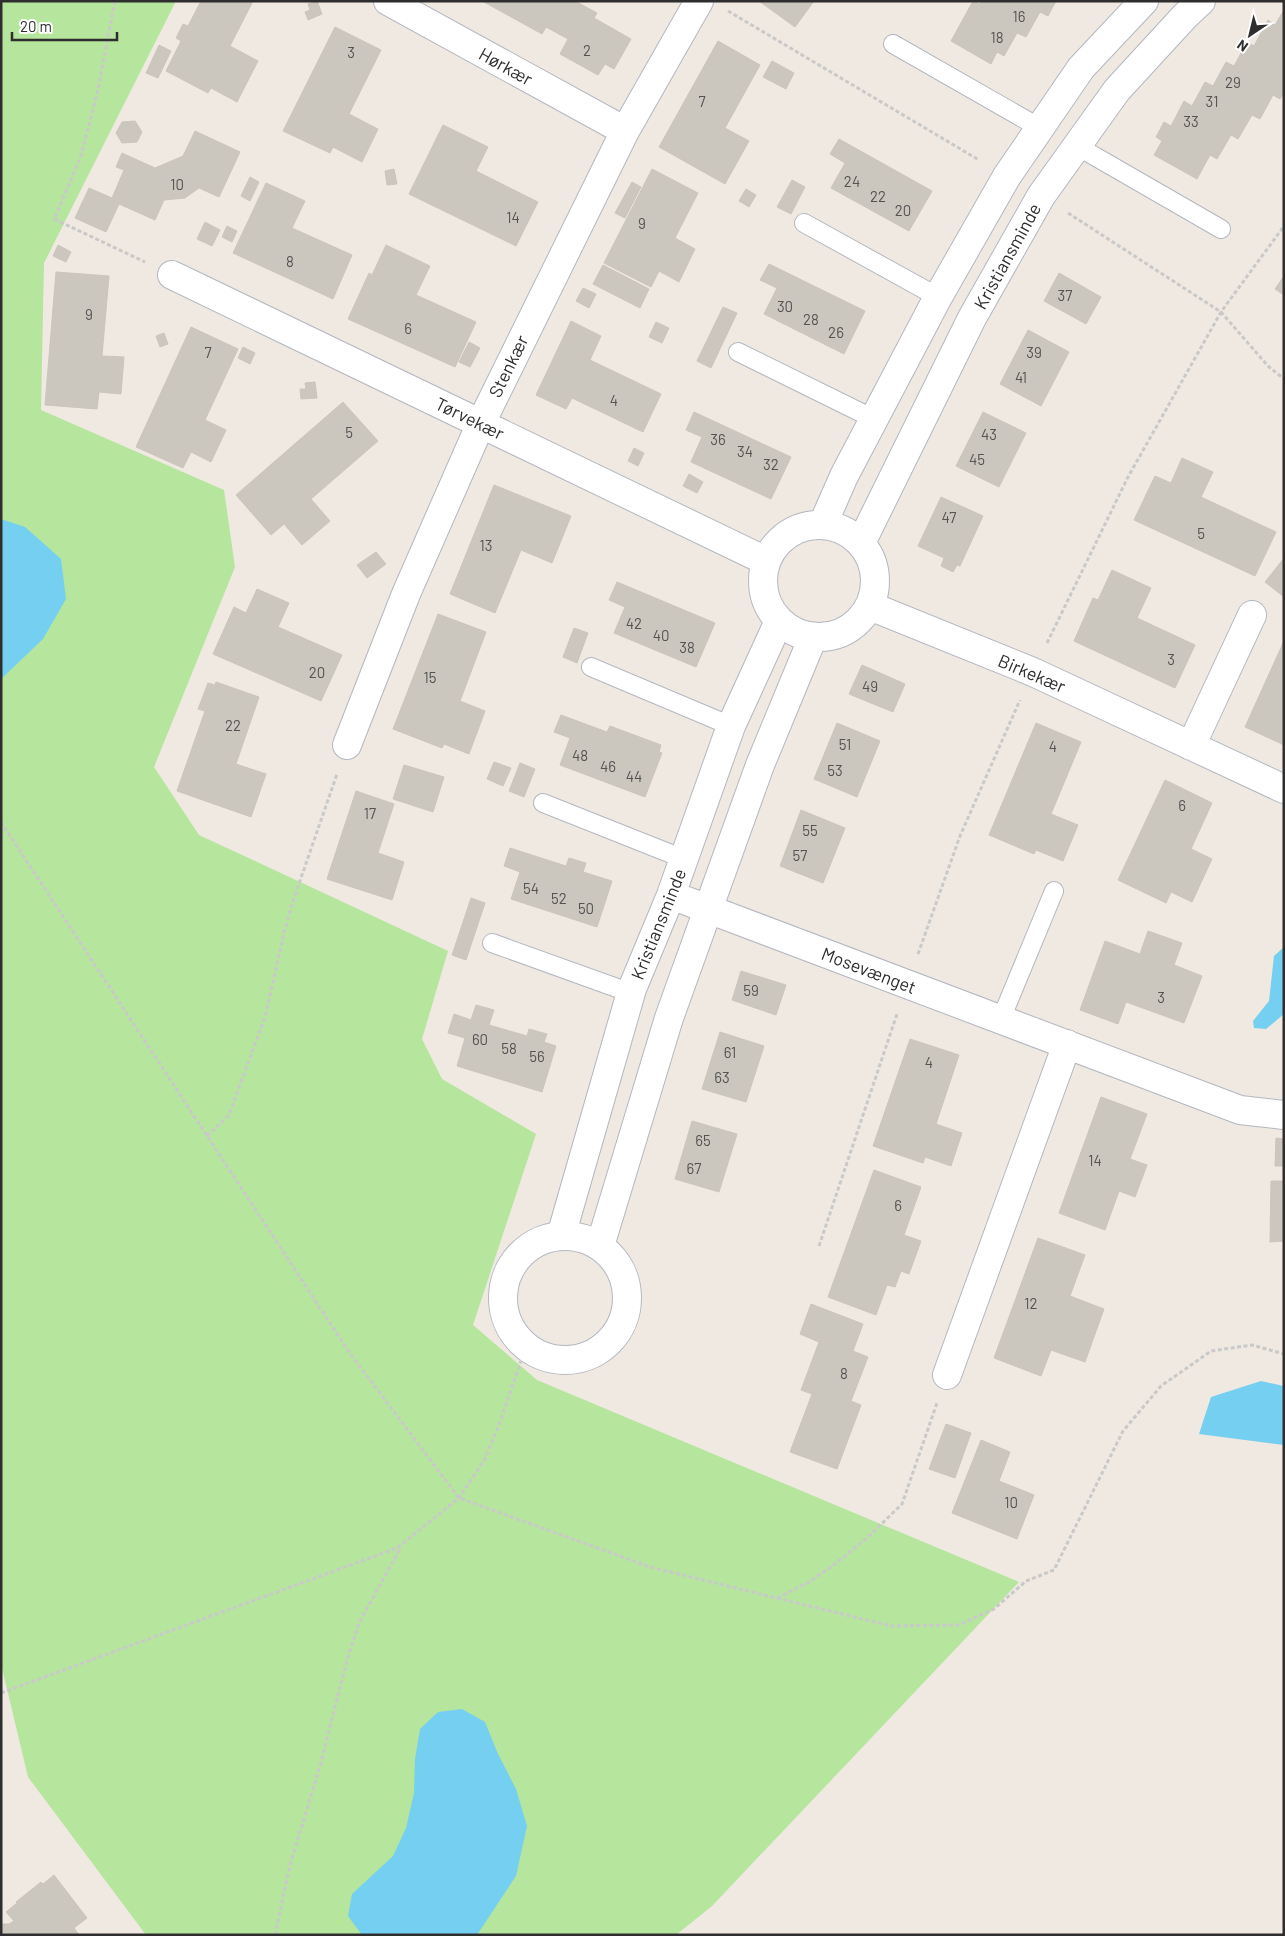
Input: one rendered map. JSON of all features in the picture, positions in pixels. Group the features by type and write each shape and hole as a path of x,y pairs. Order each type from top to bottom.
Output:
{"street":[{"name":"Hørkær","path":"388,1 625,131"},
{"name":"Stenkær","path":"347,745 406,594 481,423 625,131 700,1"},
{"path":"823,524 844,476 938,296 1007,176 1081,68 1144,1"},
{"name":"Kristiansminde","path":"861,543 972,318 1041,196 1117,90 1201,1"},
{"name":"Tørvekær","path":"172,275 766,561"},
{"path":"823,524 842,529 861,543 872,561 876,584 870,606 857,623 835,635 814,637 795,632 779,620 767,603 763,584 766,561 781,539 804,526 823,524"},
{"name":"Birkekær","path":"870,606 1032,672 1284,789"},
{"path":"1191,746 1252,615"},
{"name":"Kristiansminde","path":"561,1236 631,993 671,895 731,726 779,620"},
{"path":"600,1246 669,1018 760,765 814,637"},
{"name":"Mosevænget","path":"671,895 1240,1110 1284,1115"},
{"path":"947,1375 1067,1044"},
{"path":"561,1236 582,1237 600,1246 618,1264 627,1287 627,1312 616,1335 598,1352 574,1360 549,1358 526,1346 512,1331 504,1311 504,1289 510,1269 523,1252 540,1240 561,1236"}],"lane":[{"path":"893,44 1040,128"},
{"path":"1076,146 1221,229"},
{"path":"804,223 938,296"},
{"path":"738,352 874,419"},
{"path":"591,667 731,726"},
{"path":"543,803 684,858"},
{"path":"1001,1019 1054,891"},
{"path":"492,943 631,993"}],"path":[{"path":"115,1 97,94 80,159 54,219 172,275"},
{"path":"819,1246 907,984 960,836 1032,672 1128,478 1221,312 1284,226"},
{"path":"207,1136 229,1115 266,1017 293,901 347,745"},
{"path":"1,822 349,1352 458,1498 650,1567 891,1626 958,1625 994,1609 1026,1581 1054,1570 1123,1431 1161,1386 1211,1351 1252,1345 1284,1354"},
{"path":"1,1693 397,1548 458,1498 485,1459 526,1346"},
{"path":"776,1598 810,1582 836,1564 868,1537 902,1504 947,1375"},
{"path":"275,1935 288,1873 320,1766 347,1660 359,1624 402,1544"}],"green space":[{"path":"1,1 176,1 44,263 41,410 224,490 235,567 154,767 199,835 448,951 422,1039 442,1079 536,1134 473,1325 537,1380 1019,1582 712,1906 676,1935 146,1935 28,1777 1,1664"}],"water":[{"path":"1,519 25,527 61,559 66,599 43,639 1,679"},
{"path":"1284,947 1284,1014 1266,1029 1254,1028 1253,1021 1269,1001 1274,956"},
{"path":"1261,1381 1284,1386 1284,1445 1199,1434 1211,1397"},
{"path":"462,1709 485,1722 498,1754 516,1789 527,1826 516,1876 477,1935 362,1935 348,1916 352,1894 393,1856 406,1828 414,1793 415,1759 420,1729 438,1712"}],"building":[{"path":"201,1 253,1 230,46 258,61 237,102 211,88 208,93 166,71 181,41 176,38 183,24 188,26"},
{"path":"317,1 322,14 308,20 305,12 310,10 308,4"},
{"path":"485,1 575,1 597,13 594,18 631,39 614,69 605,64 598,75 560,54 568,39 546,27 542,34"},
{"path":"759,1 814,1 795,27"},
{"path":"973,1 980,4 981,1 1056,1 1048,16 1040,12 1026,37 1017,33 1004,56 997,52 991,64 951,41"},
{"path":"1284,10 1284,93 1280,99 1273,95 1260,119 1252,115 1238,139 1231,135 1217,159 1210,155 1197,179 1154,155 1162,141 1156,137 1164,122 1171,126 1184,101 1192,106 1205,82 1213,86 1226,62 1234,66 1247,42 1254,46 1268,20 1275,25"},
{"path":"335,27 381,50 349,114 378,129 362,162 333,147 330,153 283,131"},
{"path":"718,41 760,65 725,128 749,141 725,184 659,147"},
{"path":"159,45 171,51 158,78 146,73"},
{"path":"772,61 794,73 786,89 763,77"},
{"path":"135,121 142,132 137,142 122,143 116,133 122,122"},
{"path":"443,125 488,147 476,171 538,202 516,246 409,194"},
{"path":"195,131 240,152 219,197 199,188 185,198 164,200 155,220 119,204 106,232 75,218 89,188 112,198 124,170 116,167 122,153 155,168 183,156"},
{"path":"839,139 932,191 909,231 831,188 845,163 830,154"},
{"path":"394,169 397,184 387,185 385,171"},
{"path":"652,169 698,193 675,238 695,249 679,282 659,271 651,287 604,263"},
{"path":"250,177 259,182 250,201 241,196"},
{"path":"792,180 805,187 791,214 777,207"},
{"path":"632,182 641,187 625,218 615,213"},
{"path":"266,183 305,201 292,228 352,255 333,299 233,253"},
{"path":"746,189 756,195 749,207 739,201"},
{"path":"205,222 220,230 212,246 197,239"},
{"path":"227,226 237,231 232,242 222,237"},
{"path":"58,245 71,252 66,262 53,256"},
{"path":"386,245 430,266 416,295 476,322 455,367 348,319 369,273 372,275"},
{"path":"769,264 865,311 844,354 764,314 777,288 760,280"},
{"path":"603,265 649,289 640,308 593,284"},
{"path":"56,272 109,276 102,356 124,357 121,394 99,392 97,409 45,405"},
{"path":"1059,273 1101,297 1086,324 1044,301"},
{"path":"1284,276 1284,295 1275,289"},
{"path":"583,288 596,294 589,308 576,301"},
{"path":"723,307 737,313 711,368 697,361"},
{"path":"571,321 601,336 590,360 661,394 643,432 572,398 566,409 536,395"},
{"path":"656,322 669,328 662,343 649,337"},
{"path":"191,327 238,349 205,420 226,430 211,462 191,452 183,468 136,447"},
{"path":"1028,330 1069,352 1041,406 1000,384"},
{"path":"164,333 168,344 160,347 156,336"},
{"path":"469,342 480,348 470,367 459,362"},
{"path":"243,347 255,353 250,364 238,358"},
{"path":"315,382 317,398 301,399 300,389 306,389 305,383"},
{"path":"343,402 378,441 311,499 330,521 302,545 284,524 271,535 236,495"},
{"path":"694,412 791,457 771,499 691,462 702,437 686,430"},
{"path":"983,412 1026,433 999,487 956,466"},
{"path":"634,448 644,453 638,466 628,461"},
{"path":"1182,458 1213,472 1201,497 1276,532 1255,576 1134,520 1155,476 1171,483"},
{"path":"689,474 703,482 697,493 683,486"},
{"path":"494,485 571,516 552,563 521,550 495,613 450,594"},
{"path":"941,497 983,516 960,566 957,565 953,572 941,566 944,558 918,546"},
{"path":"376,552 386,564 367,578 357,565"},
{"path":"1284,558 1284,597 1265,582"},
{"path":"1112,570 1151,588 1137,618 1195,645 1175,688 1074,641 1093,598 1098,600"},
{"path":"617,582 715,623 696,667 614,633 625,607 609,600"},
{"path":"257,589 289,603 278,627 342,655 321,701 213,654 234,607 246,613"},
{"path":"438,614 486,632 460,701 485,711 469,754 444,744 442,748 393,729"},
{"path":"574,628 588,633 577,663 563,657"},
{"path":"1284,641 1284,745 1245,727"},
{"path":"862,665 905,684 893,712 849,694"},
{"path":"216,682 259,697 236,764 266,774 251,817 177,791 205,711 198,709 208,683 215,685"},
{"path":"561,715 607,732 610,726 661,745 659,752 662,753 645,797 560,765 570,738 554,732"},
{"path":"837,723 880,741 857,797 814,779"},
{"path":"1036,723 1081,742 1051,814 1078,825 1063,861 1036,850 1034,854 989,835"},
{"path":"494,762 511,768 503,786 487,779"},
{"path":"520,763 535,769 524,797 509,791"},
{"path":"404,765 444,777 433,812 393,799"},
{"path":"1165,780 1212,803 1191,849 1212,859 1192,902 1171,892 1166,903 1118,880"},
{"path":"356,791 394,804 378,853 404,862 392,900 327,879"},
{"path":"801,810 845,828 823,883 780,866"},
{"path":"510,848 566,866 569,858 586,863 583,872 612,881 597,927 511,899 520,872 504,866"},
{"path":"471,898 485,903 466,960 452,955"},
{"path":"1148,931 1182,943 1174,965 1202,976 1184,1023 1126,1002 1118,1024 1080,1010 1105,941 1140,954"},
{"path":"741,971 786,985 776,1015 732,1000"},
{"path":"476,1005 494,1010 489,1025 527,1036 529,1029 547,1034 544,1042 556,1046 542,1092 457,1066 465,1038 448,1033 454,1014 471,1020"},
{"path":"720,1032 764,1046 746,1102 702,1089"},
{"path":"910,1039 959,1055 936,1124 962,1133 951,1166 925,1157 923,1163 873,1146"},
{"path":"1101,1097 1147,1114 1130,1159 1147,1165 1135,1197 1119,1191 1105,1230 1059,1213"},
{"path":"692,1121 737,1134 719,1192 675,1179"},
{"path":"1276,1138 1284,1139 1284,1166 1275,1166"},
{"path":"874,1170 921,1187 904,1235 921,1241 909,1274 901,1271 895,1287 887,1285 876,1315 828,1297"},
{"path":"1271,1181 1284,1181 1284,1241 1270,1242"},
{"path":"1038,1238 1085,1255 1070,1296 1104,1309 1085,1362 1051,1350 1041,1376 994,1358"},
{"path":"811,1304 863,1324 853,1351 868,1357 851,1401 861,1405 837,1469 790,1452 812,1394 801,1390 819,1342 800,1334"},
{"path":"946,1424 971,1433 955,1478 929,1469"},
{"path":"981,1440 1010,1452 999,1481 1034,1495 1017,1539 952,1513"},
{"path":"54,1875 87,1918 74,1928 79,1935 1,1935 1,1924 9,1924 14,1921 6,1912 41,1882 43,1884"}]}
